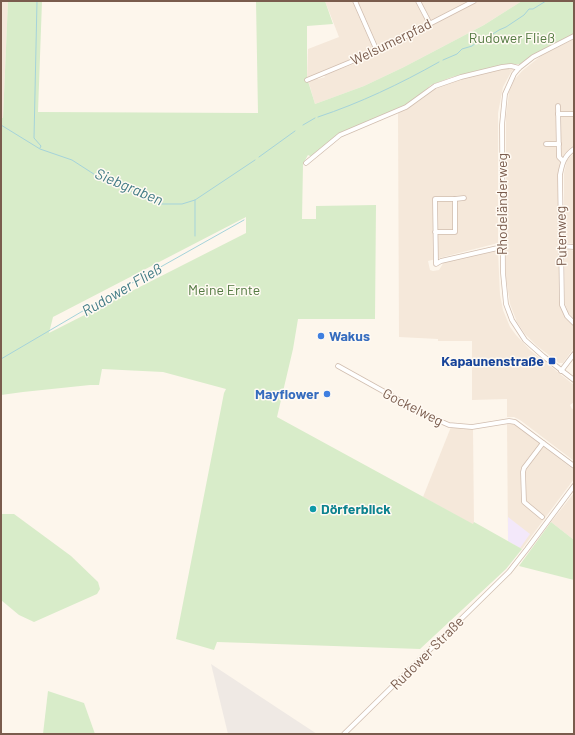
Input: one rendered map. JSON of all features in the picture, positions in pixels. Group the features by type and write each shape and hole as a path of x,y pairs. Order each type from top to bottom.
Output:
{"street":[{"path":"355,1 377,51"},
{"path":"418,1 430,24"},
{"name":"Welsumerpfad","path":"307,80 377,51 474,1"},
{"name":"Rhodeländerweg","path":"574,36 549,48 519,68 512,77 508,86 502,111 502,247 506,304 512,320 525,340 561,371 574,380"},
{"path":"306,163 340,135 406,107 435,86 469,75 502,67 512,66 519,68"},
{"path":"558,106 559,157 563,160 574,149"},
{"path":"558,114 574,114"},
{"path":"546,144 559,144"},
{"name":"Putenweg","path":"563,160 560,175 562,305 567,316 574,323"},
{"path":"464,198 435,199 436,264 441,261 502,247"},
{"path":"435,232 455,232 455,199"},
{"path":"561,246 574,247"},
{"path":"561,371 574,354"},
{"name":"Gockelweg","path":"338,366 444,424 472,427 512,421 574,466"},
{"path":"542,517 524,502 523,472 524,468 543,443"},
{"name":"Rudower Straße","path":"344,734 509,572 574,486"}],"shaded area":[{"path":"1,1 8,1 3,118 1,118"},
{"path":"325,1 353,1 374,48 372,51 307,78 308,49 339,37"},
{"path":"356,1 417,1 427,21 426,24 379,48 376,47"},
{"path":"419,1 469,1 432,21 429,19"},
{"path":"479,1 522,1 484,25 404,67 364,86 315,104 308,80 317,77 318,79 325,77 324,75 354,64"},
{"path":"574,39 574,147 562,158 559,175 560,303 565,316 574,325 574,348 563,363 559,363 537,346 525,334 517,322 510,304 506,278 506,116 509,92 514,80 522,71 542,55"},
{"path":"510,67 514,68 503,87 498,113 498,243 428,261 430,270 439,270 444,262 497,249 500,295 503,310 510,327 530,350 574,385 574,402 570,405 572,409 574,408 574,461 520,420 514,417 507,417 507,399 472,400 472,341 438,341 438,339 399,337 398,113 419,101 437,87 468,76"},
{"path":"574,153 574,244 564,241 564,173 567,160"},
{"path":"568,249 574,251 574,319 568,312 565,304 564,252"},
{"path":"507,423 514,424 574,470 574,479 522,549 508,541"},
{"path":"451,427 473,429 474,525 423,497"},
{"path":"574,493 574,540 551,522"},
{"path":"508,517 530,534 520,548 508,541"},
{"path":"211,664 317,734 228,734"}],"green space":[{"name":"Meine Ernte","path":"8,1 42,1 38,112 258,113 256,1 325,1 333,24 307,26 307,78 315,104 364,86 404,67 484,25 522,1 574,1 574,34 537,53 520,64 505,65 452,77 431,85 411,103 336,136 312,157 308,155 303,164 302,219 316,219 316,206 376,205 375,319 298,319 293,349 277,417 473,524 474,522 522,549 506,569 420,649 217,642 214,650 176,639 226,389 163,372 102,369 99,385 1,395 1,118 3,118","holes":["246,217 246,233 49,333 53,317"]},
{"path":"1,514 14,514 71,556 98,582 100,589 97,594 34,622 19,615 1,600"},
{"path":"551,522 574,540 574,580 519,566"},
{"path":"48,691 84,703 95,734 43,734"}],"waterway":[{"path":"37,1 34,138 41,146 40,148"},
{"name":"Rudower Fließ","path":"443,60 506,27 524,15 529,9 533,9 546,1"},
{"name":"Rudower Fließ","path":"318,117 349,106 380,92 439,62"},
{"name":"Siebgraben","path":"303,125 315,118"},
{"name":"Siebgraben","path":"1,125 40,149 72,160 100,178 162,204 182,204 195,200 255,160"},
{"name":"Siebgraben","path":"259,157 295,131"},
{"path":"195,200 195,236"},
{"name":"Rudower Fließ","path":"1,359 244,220"}],"place":[{"name":"Wakus","path":"321,336"},
{"name":"Kapaunenstraße","path":"552,361"},
{"name":"Mayflower","path":"327,394"},
{"name":"Dörferblick","path":"313,509"}]}
